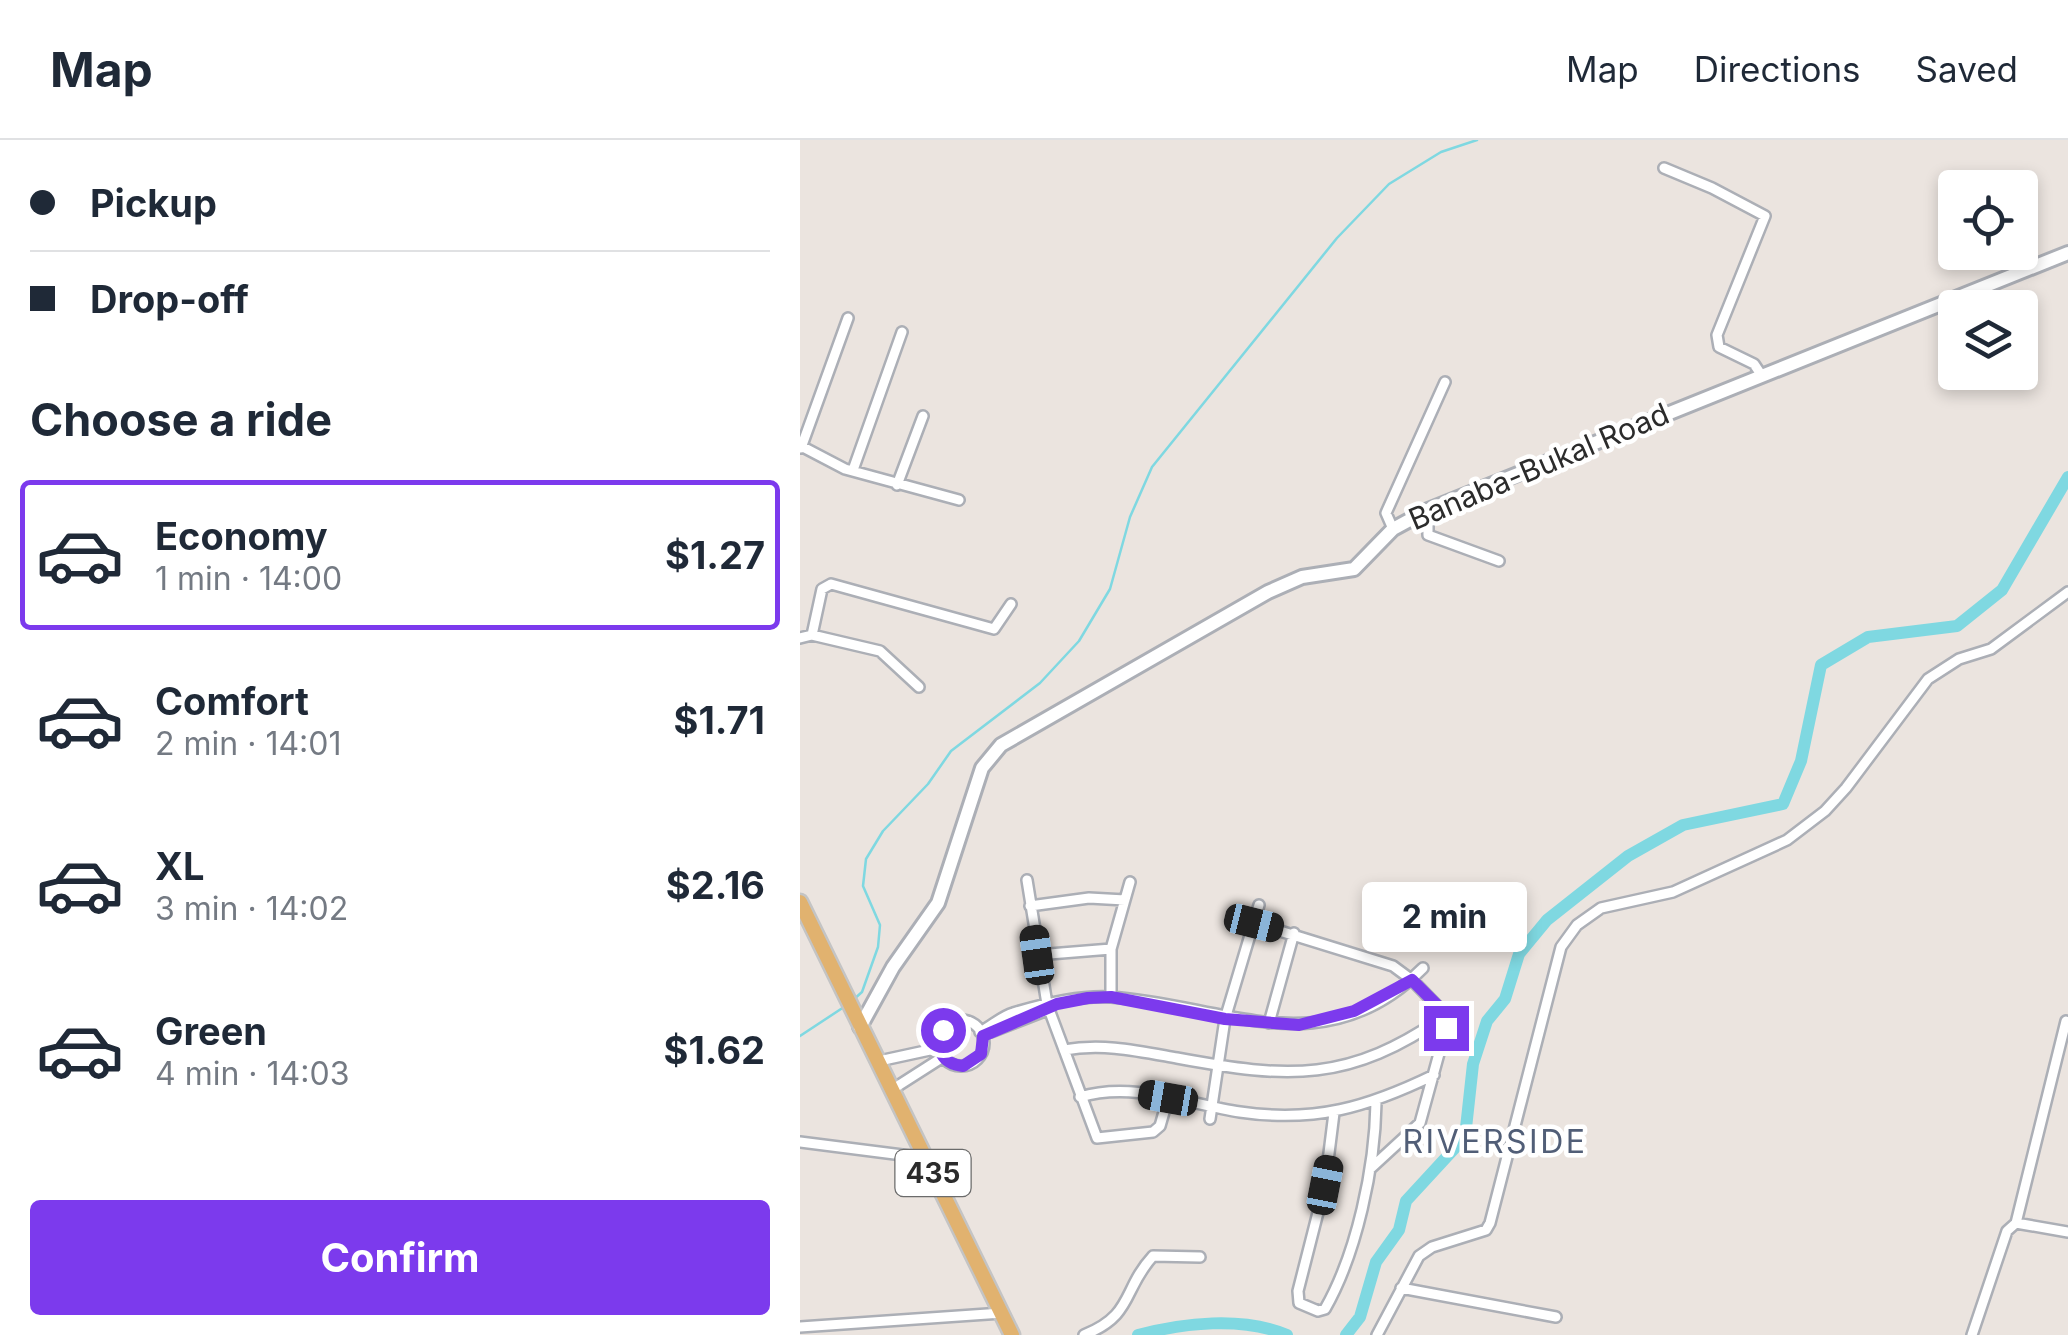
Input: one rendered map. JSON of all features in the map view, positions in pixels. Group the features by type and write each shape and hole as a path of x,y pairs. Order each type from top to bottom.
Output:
{"main road":[{"name":"435","path":"800,902 1012,1335"}],"street":[{"path":"1664,168 1764,216 1717,335 1719,348 1754,364 1762,376"},
{"name":"Banaba-Bukal Road","path":"860,1026 893,967 938,903 990,756 1066,707 1268,592 1302,576 1354,569 1393,529 1428,510 2068,253"},
{"path":"848,318 801,448 897,485 958,500"},
{"path":"853,470 902,332"},
{"path":"1393,529 1386,513 1445,382"},
{"path":"897,485 923,416"},
{"path":"1428,510 1428,535 1499,561"},
{"path":"812,636 822,588 831,584 994,628 1012,604"},
{"path":"1377,1335 1424,1251 1486,1230 1490,1223 1561,947 1577,926 1601,908 1672,892 1788,840 1825,811 1846,788 1928,679 1959,659 1990,649 2068,592"},
{"path":"800,638 812,636 880,652 919,687"},
{"path":"1026,880 1037,955 1051,1006 1097,1138 1154,1132 1160,1126 1168,1098"},
{"path":"1111,997 1112,949 1130,882"},
{"path":"1030,906 1089,898 1125,900"},
{"path":"1210,1119 1215,1065 1225,1019 1259,905"},
{"path":"1254,923 1392,966 1446,1014"},
{"path":"1269,1024 1294,933"},
{"path":"1037,955 1112,949"},
{"path":"982,1034 1051,1006 1111,997 1225,1019 1269,1024 1325,1022 1382,999 1423,968"},
{"path":"1064,1050 1106,1045 1290,1074 1321,1071 1388,1051 1446,1014"},
{"path":"1370,1169 1420,1123 1446,1014"},
{"path":"893,1089 941,1053 943,1030 954,1022 966,1021 982,1034"},
{"path":"1972,1335 2007,1230 2016,1223 2066,1021"},
{"path":"878,1061 941,1053 956,1066 970,1064 981,1054 982,1034"},
{"path":"1080,1097 1115,1091 1284,1116 1334,1112 1376,1103 1434,1075"},
{"path":"1334,1112 1331,1155 1298,1290 1298,1302 1325,1309 1362,1207 1376,1103"},
{"path":"800,1142 926,1158"},
{"path":"2016,1223 2068,1232"},
{"path":"1084,1335 1110,1324 1142,1269 1154,1256 1200,1257"},
{"path":"1401,1288 1556,1317"},
{"path":"800,1327 1002,1313"}],"waterway":[{"path":"853,1000 862,992 878,947 880,925 863,886 866,859 883,831 928,784 951,751 1040,683 1079,641 1110,589 1130,517 1152,467 1337,238 1389,184 1441,152 1477,140"},
{"path":"1346,1335 1360,1317 1376,1262 1399,1230 1406,1201 1465,1137 1473,1064 1487,1021 1505,999 1519,954 1547,920 1628,856 1683,825 1783,804 1801,761 1821,665 1868,637 1957,626 2002,590 2068,477"},
{"path":"800,1036 847,1005"},
{"path":"1138,1335 1212,1323 1251,1325 1287,1335"}],"district":[{"name":"RIVERSIDE","path":"1495,1142"}],"route":[{"path":"943,1030 938,1042 940,1053 956,1066 963,1066 981,1054 983,1036 1043,1014 1057,1004 1088,998 1111,997 1225,1019 1299,1025 1325,1022 1354,1011 1412,980 1446,1014 1446,1028"}]}
